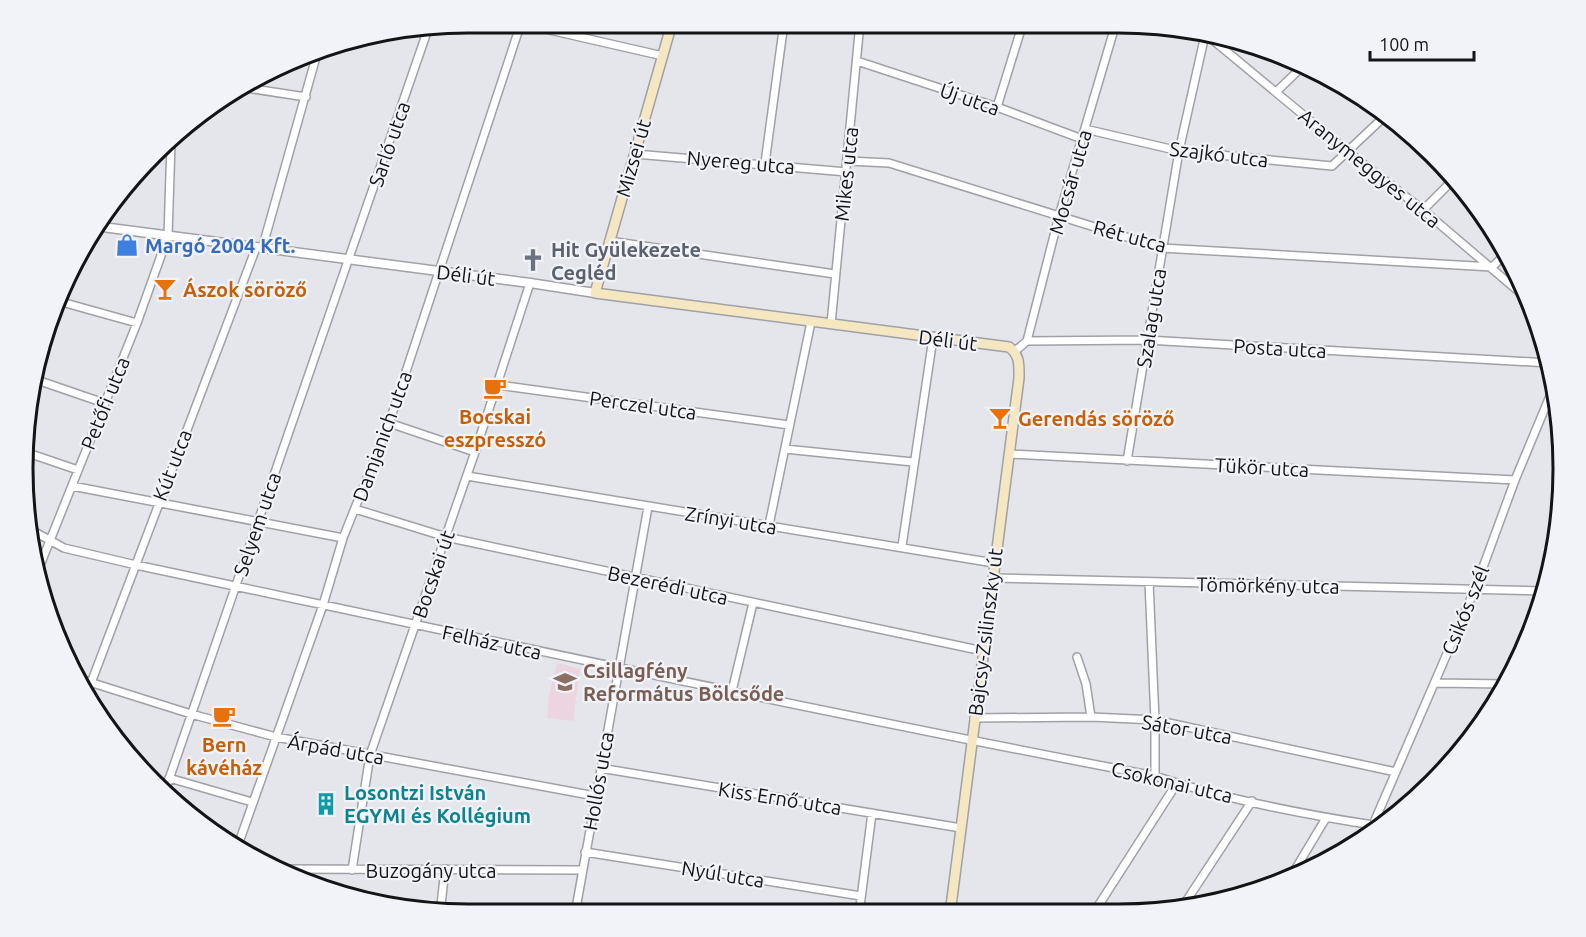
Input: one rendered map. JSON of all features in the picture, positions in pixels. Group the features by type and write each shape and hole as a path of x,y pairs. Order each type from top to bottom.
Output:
{"main road":[{"name":"Mizsei út","path":"595,293 669,33"},
{"name":"Déli út","path":"595,293 1009,348 1014,352"},
{"name":"Bajcsy-Zsilinszky út","path":"951,904 1019,378 1018,358 1014,352"}],"street":[{"name":"Damjanich utca","path":"240,839 322,605 343,538 388,423 517,33"},
{"path":"563,33 663,56"},
{"path":"765,163 783,33"},
{"name":"Mikes utca","path":"831,324 859,33"},
{"path":"997,107 1020,33"},
{"name":"Mocsár utca","path":"1027,341 1059,216 1113,33"},
{"name":"Sarló utca","path":"350,260 426,36"},
{"name":"Szalag utca","path":"1126,460 1179,151 1205,42"},
{"name":"Aranymeggyes utca","path":"1220,45 1512,285"},
{"name":"Kút utca","path":"91,683 158,502 259,249 315,61"},
{"name":"Új utca","path":"857,61 997,107 1082,139"},
{"path":"1276,91 1297,72"},
{"path":"255,89 306,96"},
{"name":"Szajkó utca","path":"1086,129 1179,151 1332,166 1380,121"},
{"name":"Petőfi utca","path":"43,559 137,323 168,236 171,151"},
{"name":"Nyereg utca","path":"635,154 847,171"},
{"name":"Rét utca","path":"848,161 889,163 1162,248 1492,267"},
{"path":"1423,210 1448,185"},
{"name":"Déli út","path":"106,227 595,293"},
{"path":"609,241 835,274"},
{"name":"Selyem utca","path":"168,783 350,260"},
{"path":"1492,267 1500,260"},
{"name":"Bocskai út","path":"352,870 370,755 498,385 530,283"},
{"path":"65,304 137,323"},
{"path":"769,525 811,322"},
{"path":"902,546 933,338"},
{"name":"Posta utca","path":"1027,341 1148,340 1540,362"},
{"path":"1014,352 1027,341"},
{"path":"42,382 104,403"},
{"name":"Perczel utca","path":"498,385 789,425"},
{"name":"Csikós szél","path":"1375,819 1475,589 1515,480 1548,402"},
{"path":"388,423 475,452"},
{"path":"785,449 913,462"},
{"name":"Tükör utca","path":"1009,454 1515,480"},
{"path":"33,455 78,470"},
{"name":"Zrínyi utca","path":"467,476 994,563"},
{"path":"72,486 343,538"},
{"name":"Hollós utca","path":"577,904 648,507"},
{"name":"Bezerédi utca","path":"356,509 446,537 983,651"},
{"name":"Felház utca","path":"38,534 64,548 136,565 619,669 972,741"},
{"name":"Tömörkény utca","path":"993,578 1535,591"},
{"path":"1149,582 1155,776"},
{"path":"732,691 753,603"},
{"path":"1077,657 1086,684 1091,717"},
{"name":"Árpád utca","path":"91,683 276,737 595,796"},
{"path":"1435,683 1496,684"},
{"name":"Sátor utca","path":"974,718 1091,717 1155,720 1396,772"},
{"name":"Csokonai utca","path":"972,741 1155,776 1326,818 1368,824"},
{"name":"Kiss Ernő utca","path":"600,768 961,828"},
{"path":"169,778 252,802"},
{"path":"1099,904 1177,783"},
{"path":"1189,898 1252,801"},
{"path":"860,904 872,813"},
{"path":"1298,864 1326,818"},
{"name":"Nyúl utca","path":"585,852 861,896"},
{"name":"Buzogány utca","path":"298,869 582,870"},
{"path":"443,903 445,869"}],"shaded area":[{"name":"Csillagfény Református Bölcsőde","path":"557,663 580,669 573,721 547,718 549,695"}],"place":[{"name":"Margó 2004 Kft.","path":"127,245"},
{"name":"Hit Gyülekezete Cegléd","path":"533,260"},
{"name":"Ászok söröző","path":"165,289"},
{"name":"Bocskai eszpresszó","path":"495,388"},
{"name":"Gerendás söröző","path":"1000,418"},
{"name":"Csillagfény Református Bölcsőde","path":"565,682"},
{"name":"Bern kávéház","path":"224,716"},
{"name":"Losontzi István EGYMI és Kollégium","path":"326,804"}]}
